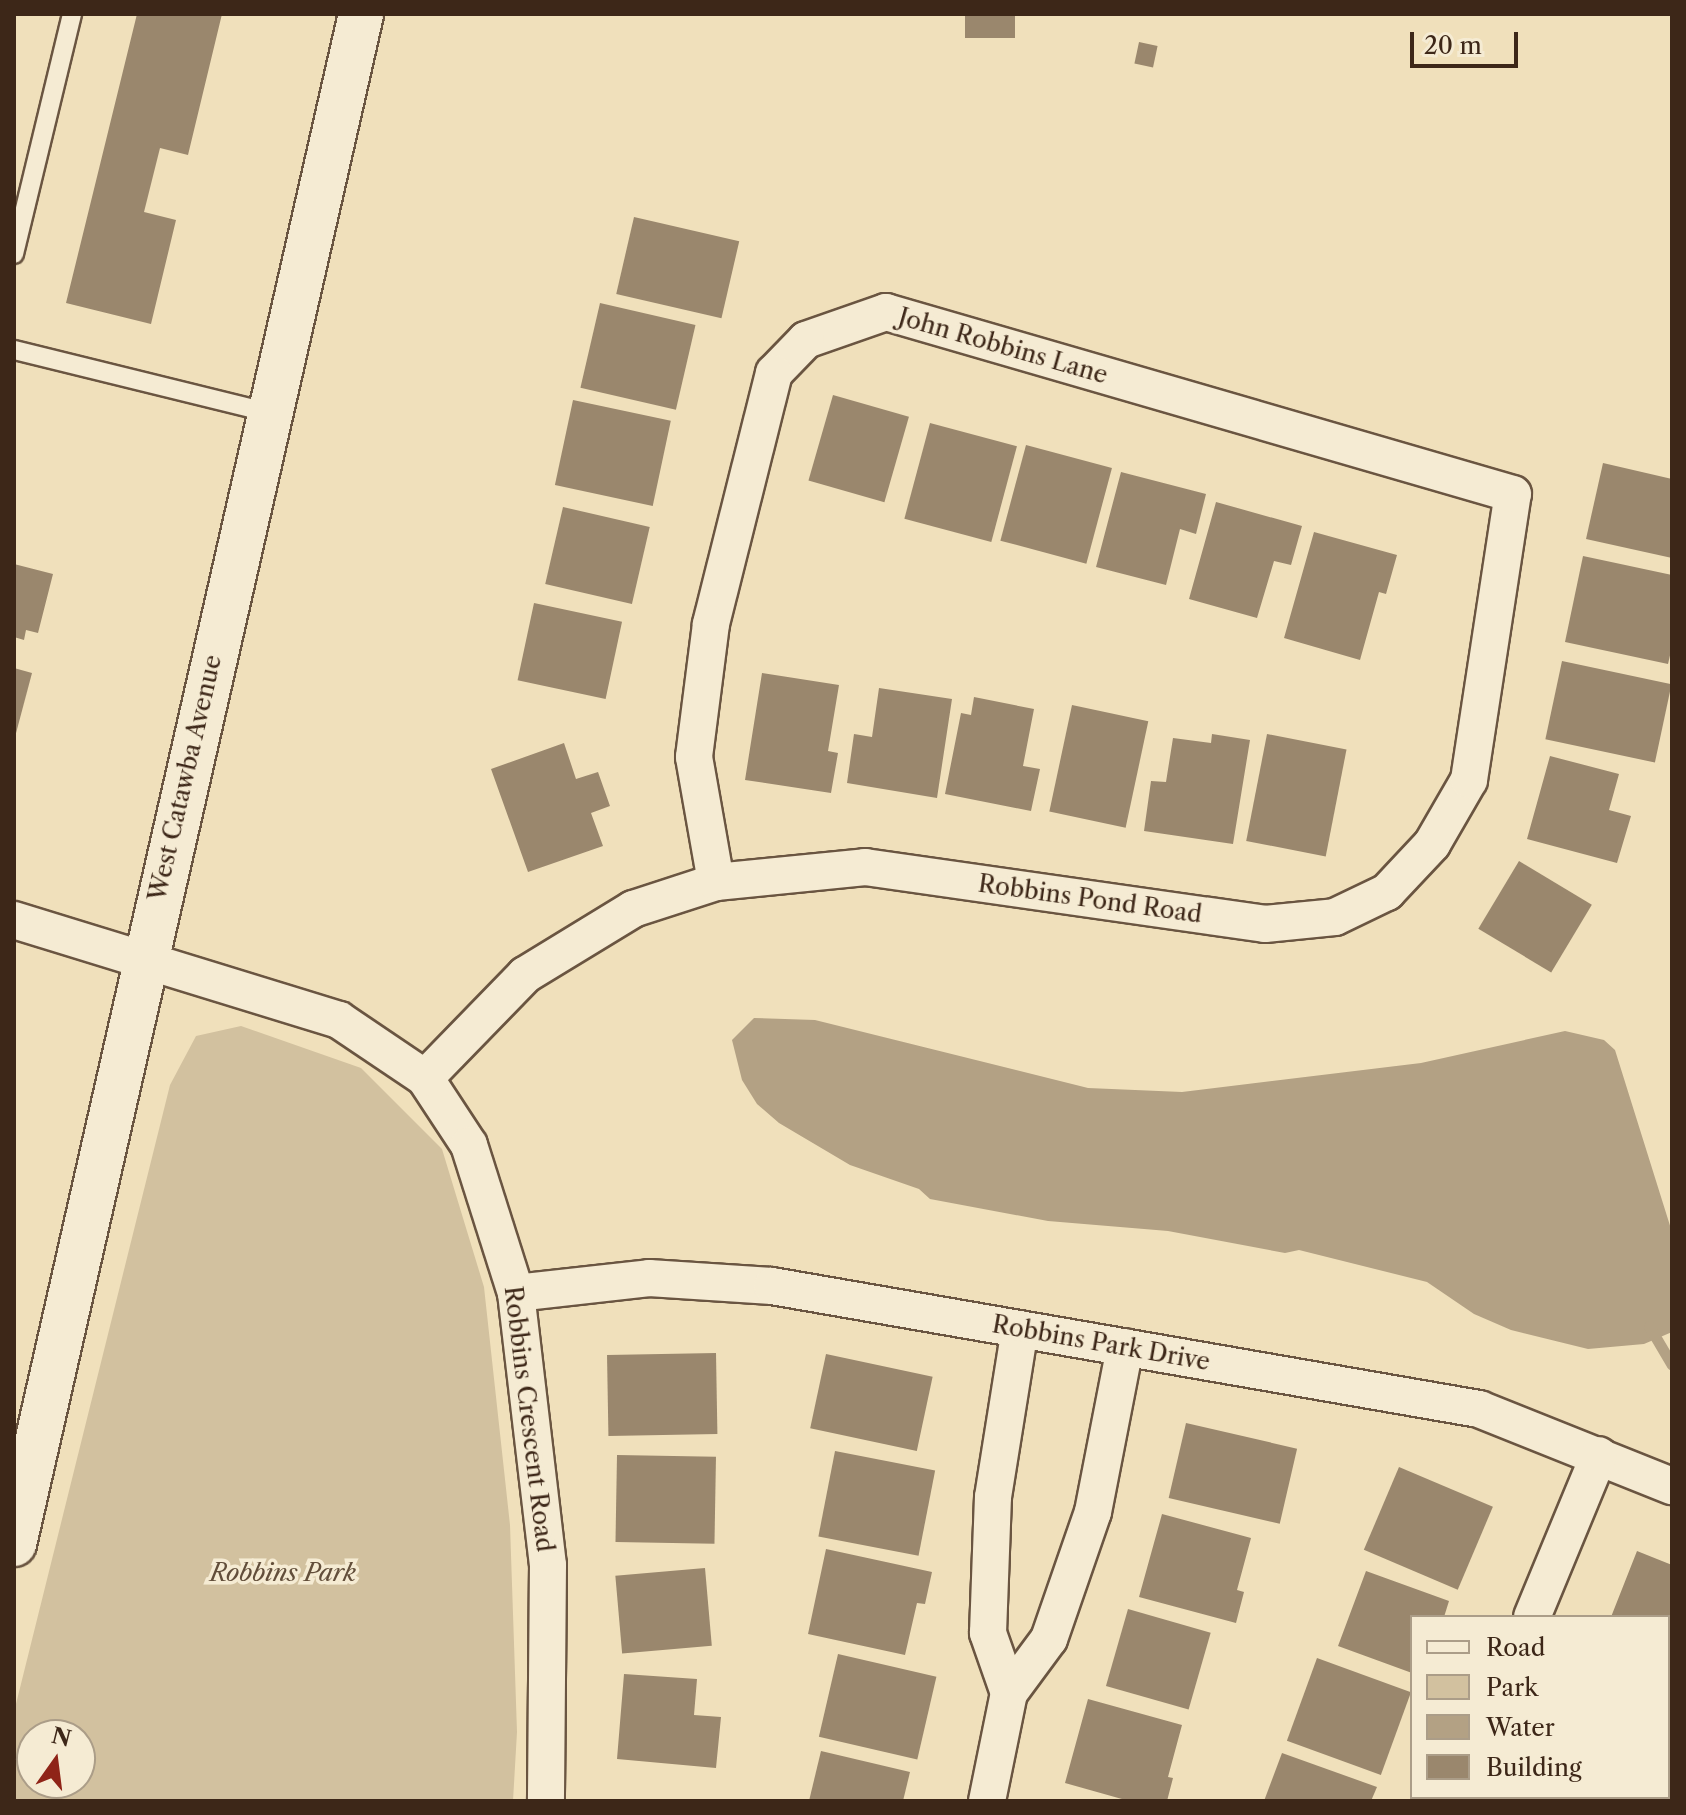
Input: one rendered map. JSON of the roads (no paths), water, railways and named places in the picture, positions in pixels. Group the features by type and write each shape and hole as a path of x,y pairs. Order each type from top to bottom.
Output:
{"main road":[{"name":"West Catawba Avenue","path":"14,1544 144,958 361,14"}],"street":[{"name":"John Robbins Lane","path":"716,882 694,757 711,624 774,373 806,340 886,312 1513,494"},
{"name":"Robbins Pond Road","path":"425,1078 525,975 633,909 716,882 865,867 1265,924 1335,917 1387,892 1432,844 1469,780 1513,494"},
{"name":"Robbins Crescent Road","path":"14,920 339,1020 425,1078 469,1145 516,1293 548,1565 546,1801"},
{"name":"Robbins Park Drive","path":"516,1293 649,1278 741,1284 1020,1329 1479,1409 1672,1486"},
{"path":"1009,1693 988,1633 992,1512 1020,1329"},
{"path":"987,1801 1009,1693 1049,1639 1093,1512 1125,1347"},
{"path":"1533,1615 1599,1455"}],"lane":[{"path":"14,254 72,14"},
{"path":"14,350 270,413"}],"water":[{"path":"754,1018 815,1020 1088,1088 1182,1092 1421,1063 1565,1031 1604,1040 1615,1050 1672,1232 1672,1332 1644,1344 1588,1349 1511,1330 1474,1314 1427,1282 1299,1250 1285,1253 1168,1231 1048,1221 930,1199 919,1189 850,1165 779,1123 757,1104 742,1080 732,1040"}],"waterway":[{"path":"1649,1326 1672,1365"}],"park label":[{"name":"Robbins Park","path":"283,1573"}]}
